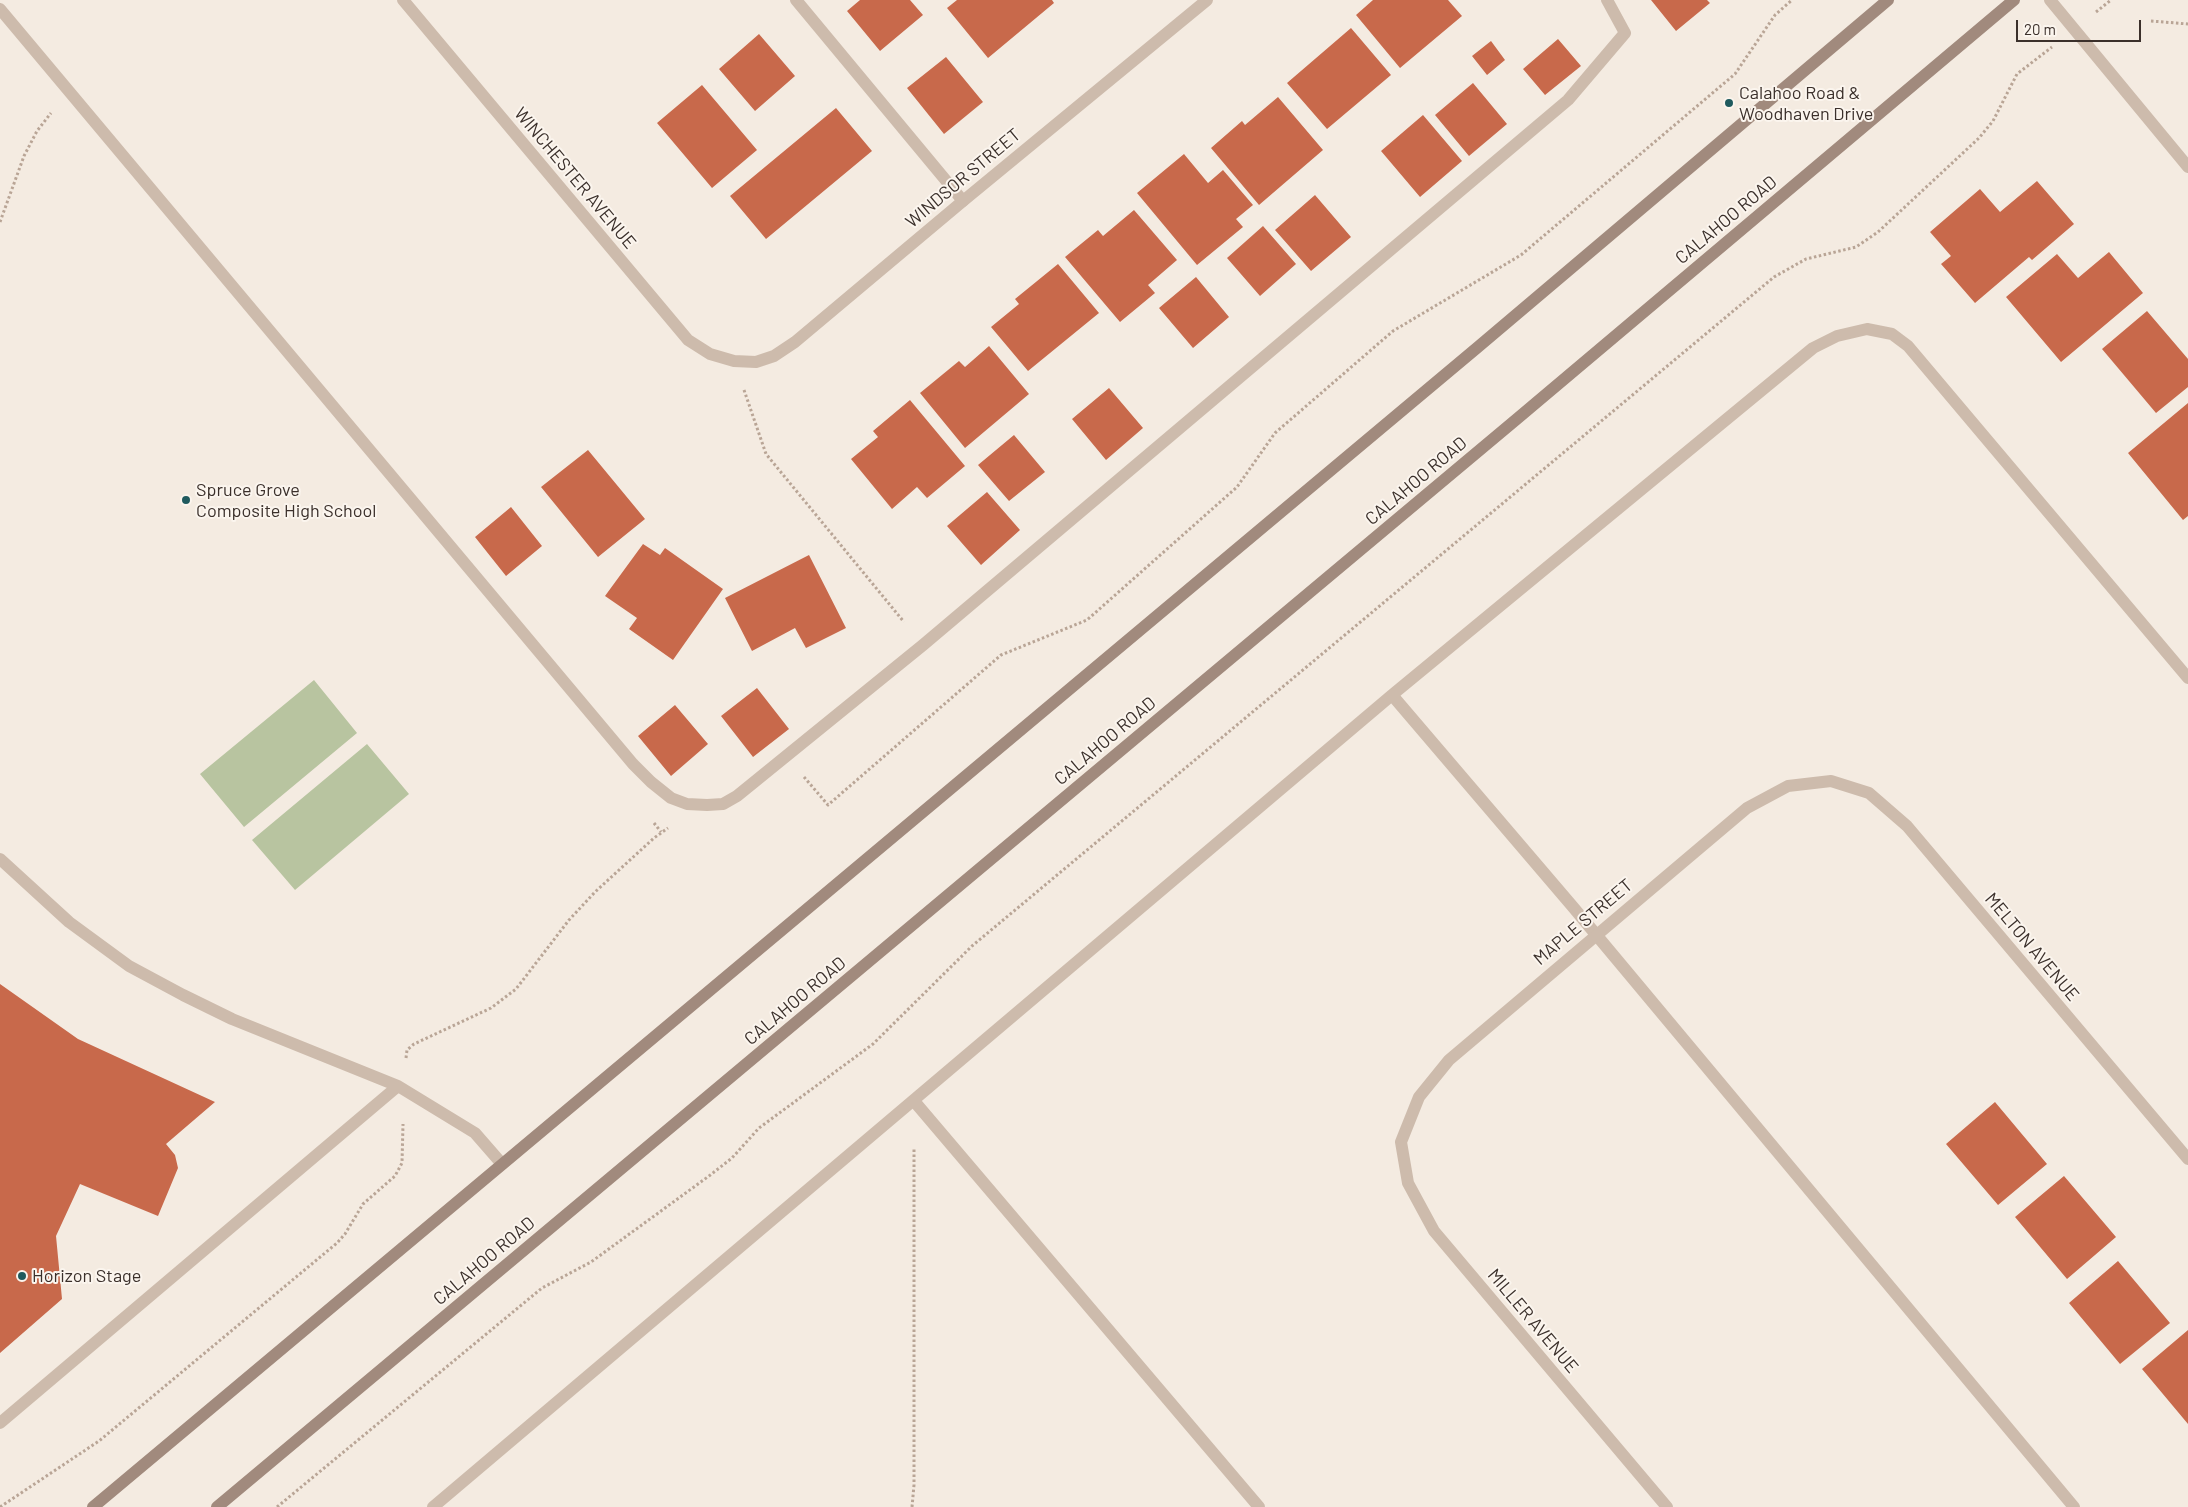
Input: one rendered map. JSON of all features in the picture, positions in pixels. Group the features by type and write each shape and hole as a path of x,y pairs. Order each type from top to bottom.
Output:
{"main road":[{"path":"93,1507 1486,340 1888,0"},
{"name":"CALAHOO ROAD","path":"217,1507 1495,438 2014,0"}],"street":[{"name":"WINCHESTER AVENUE","path":"403,0 688,340 710,354 734,361"},
{"path":"796,0 963,201"},
{"name":"WINDSOR STREET","path":"734,361 756,362 774,356 795,342 1207,0"},
{"path":"0,9 633,764 650,782 671,798 687,804 707,806 723,804 737,796 923,645 1568,100 1625,34 1607,0"},
{"path":"2050,0 2188,168"},
{"path":"433,1507 1392,695 1813,348 1837,336 1867,329 1892,334 1908,346 2188,678"},
{"path":"1392,695 1596,934 2074,1507"},
{"name":"MAPLE STREET","path":"1402,1142 1419,1097 1448,1060 1596,934 1747,808 1788,786 1831,780"},
{"name":"MELTON AVENUE","path":"1831,780 1869,793 1907,826 2188,1159"},
{"path":"0,859 69,922 129,966 183,996 232,1019 398,1086 475,1133 502,1164"},
{"path":"0,1423 398,1086"},
{"path":"914,1101 1259,1507"},
{"name":"MILLER AVENUE","path":"1402,1142 1408,1183 1434,1232 1667,1507"}],"path":[{"path":"828,805 1001,655 1087,620 1237,487 1275,433 1393,331 1521,254 1735,74 1776,15 1792,0"},
{"path":"2151,21 2188,24"},
{"path":"277,1507 542,1288 591,1262 710,1176 732,1158 759,1128 873,1044 979,940 1774,277 1806,258 1856,247 1878,232 1979,138 1993,121 2017,74"},
{"path":"0,222 24,156 37,131 69,91"},
{"path":"734,361 766,454 923,645"},
{"path":"912,1507 914,1101"}],"green space":[{"path":"314,680 357,733 244,827 200,774"},
{"path":"367,744 409,794 295,890 252,840"}],"building":[{"path":"860,0 910,0 923,15 880,51 847,11"},
{"path":"957,0 1052,0 1054,3 988,58 947,8"},
{"path":"1373,0 1448,0 1462,16 1400,68 1356,15"},
{"path":"1651,0 1707,0 1710,3 1676,31"},
{"path":"1351,28 1391,75 1327,129 1287,83"},
{"path":"759,34 795,76 755,111 719,69"},
{"path":"1558,39 1581,66 1545,95 1523,69"},
{"path":"1491,41 1505,60 1487,75 1472,56"},
{"path":"946,57 983,102 944,134 907,88"},
{"path":"1473,83 1507,124 1469,156 1435,115"},
{"path":"702,85 757,150 712,188 657,123"},
{"path":"1278,97 1323,150 1259,205 1211,148 1242,121 1245,125"},
{"path":"836,108 872,151 766,239 730,196"},
{"path":"1423,115 1462,161 1420,197 1381,151"},
{"path":"1184,154 1208,183 1223,170 1253,205 1236,219 1243,227 1197,265 1137,193"},
{"path":"2037,181 2074,224 2032,260 2029,257 1975,303 1941,264 1951,256 1930,232 1980,189 2000,212"},
{"path":"1315,195 1351,237 1311,271 1275,230"},
{"path":"1134,210 1177,260 1148,285 1155,293 1120,322 1065,257 1098,230 1103,236"},
{"path":"1263,226 1296,264 1260,296 1227,258"},
{"path":"2109,252 2143,293 2061,362 2006,297 2057,254 2078,278"},
{"path":"1058,264 1099,313 1028,371 991,327 1019,304 1015,299"},
{"path":"1196,277 1229,317 1193,348 1159,308"},
{"path":"2147,311 2188,359 2188,387 2156,413 2102,349"},
{"path":"989,346 1029,394 965,448 920,393 959,361 965,367"},
{"path":"1109,388 1143,428 1106,460 1072,419"},
{"path":"910,400 965,466 927,498 917,487 892,509 851,459 878,437 873,431"},
{"path":"2188,403 2188,516 2183,520 2128,453"},
{"path":"1014,435 1045,472 1009,501 978,465"},
{"path":"588,450 645,519 598,557 541,487"},
{"path":"987,492 1020,530 981,565 947,526"},
{"path":"511,507 542,546 506,576 475,537"},
{"path":"643,544 660,555 665,548 723,589 673,660 629,629 637,618 605,596"},
{"path":"809,555 846,628 806,648 795,628 752,651 725,598"},
{"path":"757,688 789,729 753,757 721,716"},
{"path":"675,705 708,744 671,776 638,736"},
{"path":"0,984 78,1039 215,1102 166,1144 175,1155 178,1168 158,1216 80,1184 56,1236 62,1299 0,1353"},
{"path":"1995,1102 2047,1164 1998,1205 1946,1144"},
{"path":"2064,1176 2116,1237 2067,1279 2015,1217"},
{"path":"2118,1261 2170,1323 2120,1364 2069,1303"},
{"path":"2188,1330 2188,1424 2142,1369"}],"place":[{"name":"Calahoo Road & Woodhaven Drive","path":"1729,103"},
{"name":"Spruce Grove Composite High School","path":"186,500"},
{"name":"Horizon Stage","path":"22,1276"}]}
